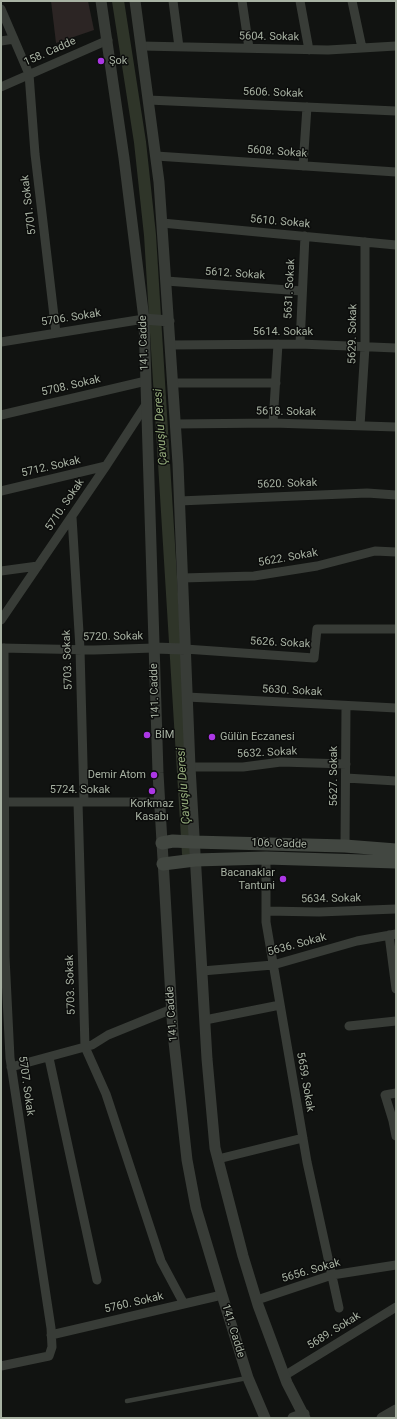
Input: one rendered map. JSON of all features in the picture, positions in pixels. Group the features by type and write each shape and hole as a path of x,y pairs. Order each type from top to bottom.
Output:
{"main road":[{"name":"106. Cadde","path":"167,842 345,846 396,850"},
{"name":"106. Cadde","path":"168,864 195,860 266,858 396,862"}],"street":[{"name":"141. Cadde","path":"102,1 144,319 159,802 167,842 173,1033 187,1160 196,1208 222,1295 248,1378 265,1418"},
{"path":"135,1 159,182 166,280 176,424 195,860 215,1148 243,1256 257,1300 284,1376 301,1417"},
{"path":"173,1 179,47"},
{"path":"242,1 249,48"},
{"path":"300,1 309,50"},
{"path":"352,1 362,48"},
{"name":"5701. Sokak","path":"1,9 28,74 35,154 56,333"},
{"path":"1,41 14,39"},
{"name":"158. Cadde","path":"1,87 108,40"},
{"name":"5604. Sokak","path":"141,46 309,50 396,46"},
{"name":"5606. Sokak","path":"148,100 396,111"},
{"path":"303,166 306,107"},
{"name":"5608. Sokak","path":"156,156 396,172"},
{"name":"5610. Sokak","path":"162,223 396,245"},
{"name":"5631. Sokak","path":"300,344 305,236"},
{"name":"5629. Sokak","path":"360,426 365,347 365,242"},
{"name":"5612. Sokak","path":"166,280 302,291"},
{"path":"144,319 168,321"},
{"name":"5706. Sokak","path":"1,342 144,319"},
{"path":"273,423 278,344"},
{"name":"5614. Sokak","path":"170,345 300,344 396,348"},
{"name":"5708. Sokak","path":"1,415 146,381"},
{"path":"173,383 276,383"},
{"name":"5710. Sokak","path":"1,620 72,517 146,403"},
{"name":"5618. Sokak","path":"176,424 273,423 396,427"},
{"name":"5712. Sokak","path":"1,490 106,466"},
{"name":"5620. Sokak","path":"179,500 367,493 396,495"},
{"name":"5703. Sokak","path":"72,517 80,649 84,1047"},
{"name":"5622. Sokak","path":"182,578 254,576 317,566 375,551 396,552"},
{"path":"1,571 38,566"},
{"name":"5626. Sokak","path":"185,649 314,658 317,629 396,629"},
{"name":"5720. Sokak","path":"2,648 154,648"},
{"name":"5707. Sokak","path":"1,1366 49,1356 52,1347 7,1061 2,648"},
{"path":"154,648 185,649"},
{"name":"5630. Sokak","path":"187,697 396,708"},
{"name":"5627. Sokak","path":"345,846 346,706"},
{"name":"5632. Sokak","path":"190,767 243,767 281,762 346,764"},
{"path":"346,778 396,781"},
{"name":"5724. Sokak","path":"3,802 159,802"},
{"name":"5659. Sokak","path":"266,858 266,922 307,1162 339,1308"},
{"name":"5634. Sokak","path":"266,911 319,912 396,909"},
{"path":"393,934 396,989"},
{"name":"5636. Sokak","path":"202,971 273,965 357,941 393,934"},
{"path":"205,1020 280,1005"},
{"path":"7,1061 49,1058 92,1045 108,1035 172,1009"},
{"path":"349,1026 396,1021"},
{"path":"84,1047 106,1094 160,1261 184,1304"},
{"path":"49,1058 96,1280"},
{"path":"396,1093 385,1095 396,1136"},
{"path":"218,1159 303,1138"},
{"name":"5656. Sokak","path":"257,1300 332,1275 396,1265"},
{"name":"5760. Sokak","path":"51,1335 222,1295"},
{"name":"5689. Sokak","path":"284,1376 396,1307"},
{"path":"382,1418 396,1410"}],"lane":[{"path":"127,1401 248,1378"}],"shaded area":[{"path":"51,1 88,1 94,30 56,43"}],"waterway":[{"name":"Çavuşlu Deresi","path":"118,1 140,142 150,235 188,854"}],"place":[{"name":"Şok","path":"101,61"},
{"name":"BİM","path":"147,735"},
{"name":"Gülün Eczanesi","path":"212,737"},
{"name":"Demir Atom","path":"154,775"},
{"name":"Korkmaz Kasabı","path":"152,791"},
{"name":"Bacanaklar Tantuni","path":"283,879"}]}
